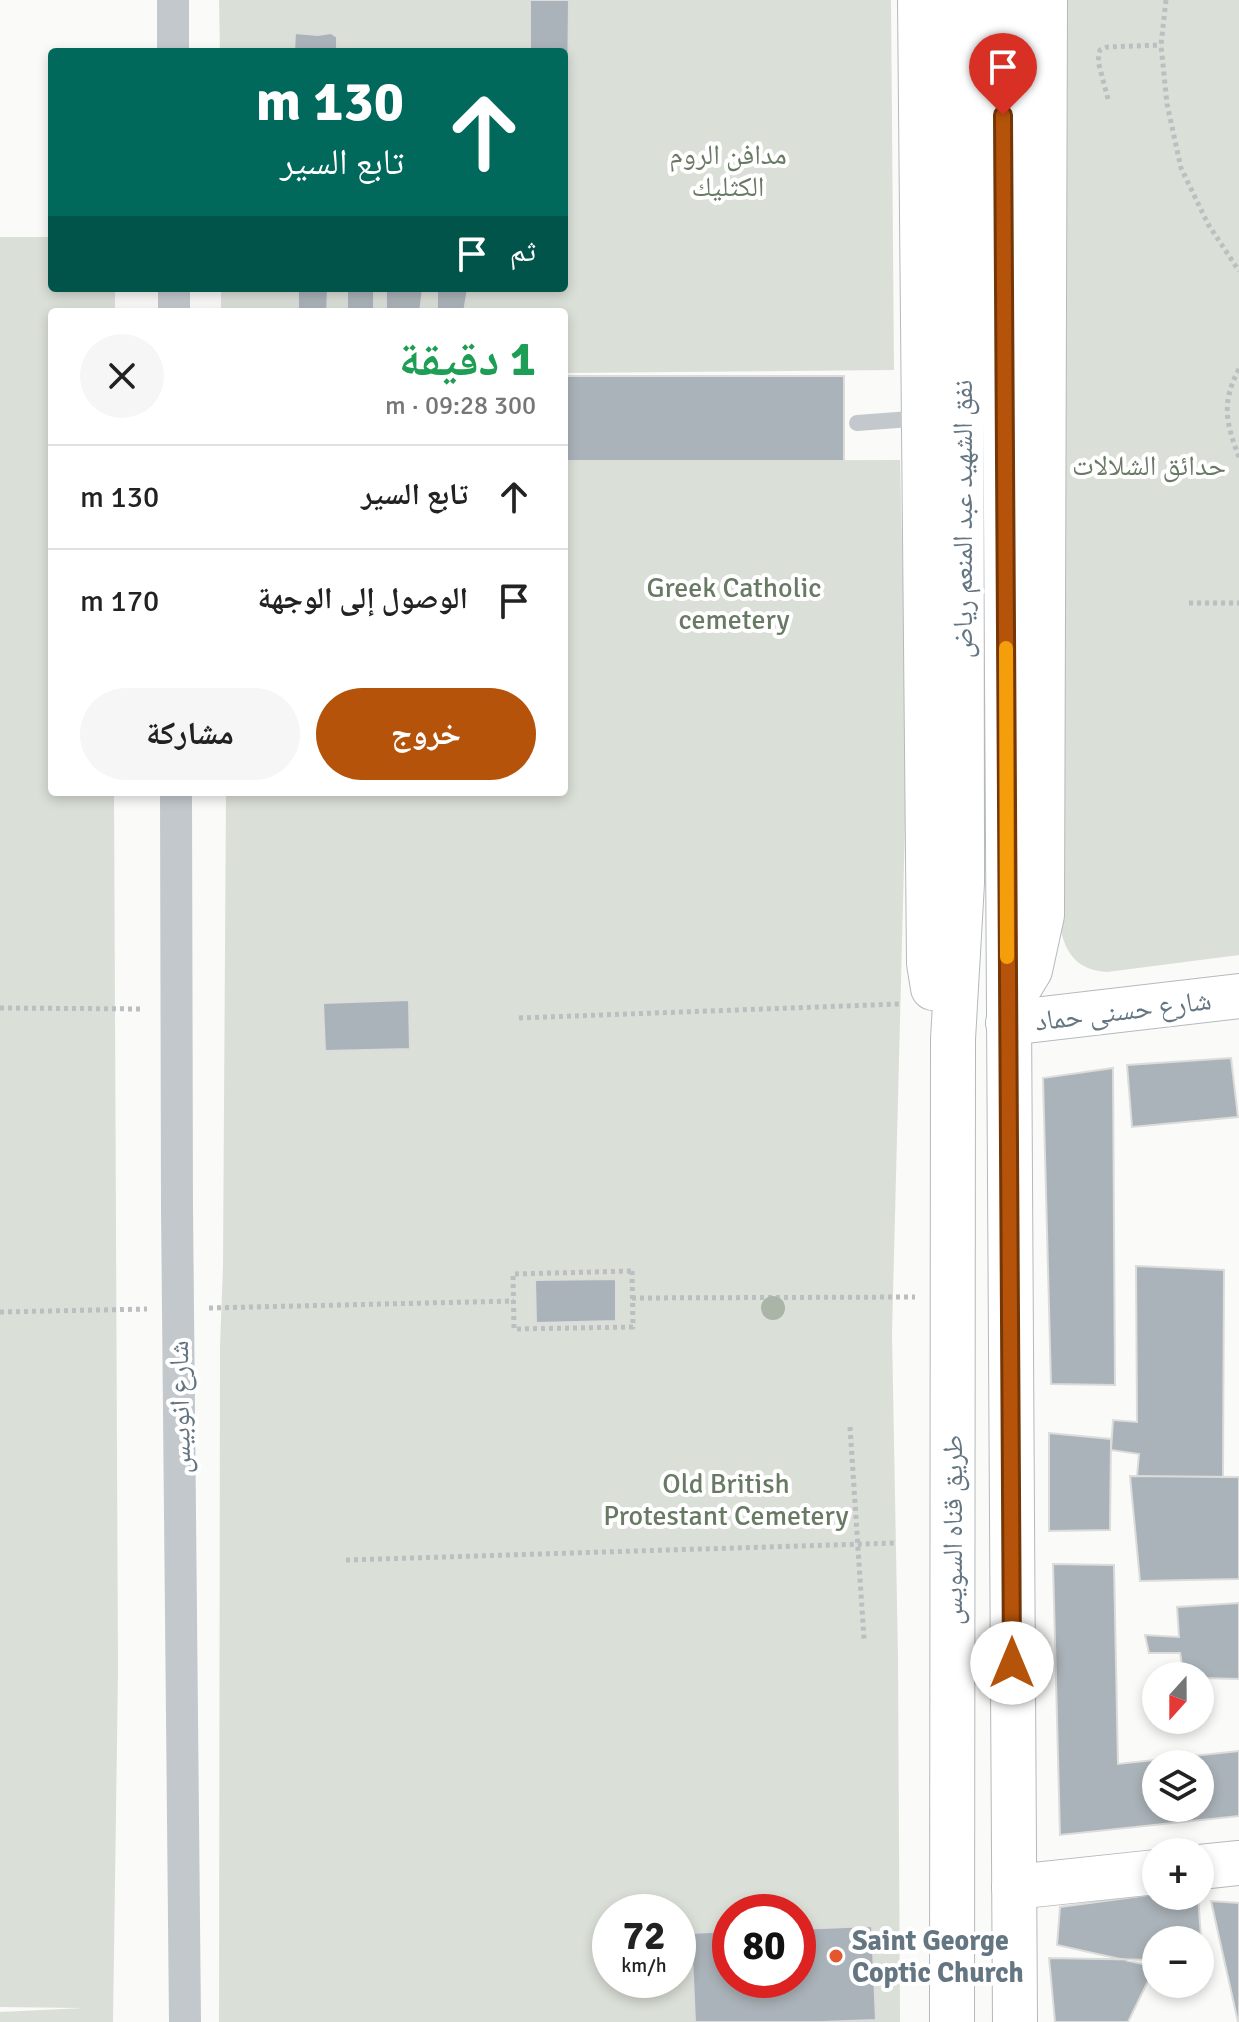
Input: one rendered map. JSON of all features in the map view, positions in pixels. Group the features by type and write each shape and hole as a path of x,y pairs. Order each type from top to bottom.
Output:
{"main road":[{"path":"920,0 929,963 944,1021"},
{"name":"نفق الشهيد عبد المنعم رياض","path":"944,1021 962,883 961,0"},
{"name":"نفق الشهيد عبد المنعم رياض","path":"1003,0 1008,1016"},
{"path":"1008,1016 1030,970 1042,915 1045,0"},
{"name":"شارع حسنى حماد","path":"1008,1016 1239,996"},
{"name":"طريق قناه السويس","path":"1008,1016 1015,2022"},
{"name":"طريق قناه السويس","path":"944,1021 952,1297 952,2022"},
{"path":"1214,1866 1239,1863"},
{"path":"1014,1887 1142,1873"}],"street":[{"path":"173,0 173,48"},
{"name":"شارع انوبيس","path":"176,796 185,2022"}],"lane":[{"path":"857,423 924,418"}],"path":[{"path":"1166,0 1161,45 1167,104 1181,168 1208,224 1239,271"},
{"path":"1108,99 1098,61 1100,50 1107,47 1161,45"},
{"path":"1239,369 1231,384 1226,407 1230,433 1239,457"},
{"path":"1189,603 1239,603"},
{"path":"0,1008 176,1009"},
{"path":"519,1018 944,1021"},
{"path":"632,1271 632,1298 633,1327 514,1329 513,1274 632,1271"},
{"path":"632,1298 952,1297"},
{"path":"0,1312 514,1301"},
{"path":"850,1427 864,1639"},
{"path":"346,1560 896,1543"}],"green space":[{"name":"مدافن الروم الكثليك","path":"219,0 891,0 894,370 568,373 568,308 221,308 221,292 568,292 568,48 220,48"},
{"name":"حدائق الشلالات","path":"1057,0 1239,0 1239,955 1107,972 1089,968 1076,960 1067,948 1061,931"},
{"path":"0,237 48,237 48,292 115,292 115,308 48,308 48,796 114,796 118,1671 113,2022 0,2022 0,2012 84,2008 0,2007"},
{"path":"900,460 907,746 892,1333 900,2022 219,2022 220,1347 226,796 568,796 568,461"}],"building":[{"path":"530,0 569,0 568,92 568,48 530,48"},
{"path":"295,33 331,33 337,37 337,48 294,48"},
{"path":"298,292 328,292 327,308 298,308"},
{"path":"347,292 374,292 374,308 347,308"},
{"path":"386,292 422,292 420,308 386,308"},
{"path":"437,292 467,292 465,308 437,308"},
{"path":"568,376 844,376 844,461 568,461"},
{"path":"409,1000 410,1049 325,1051 323,1003"},
{"path":"1231,1058 1238,1117 1132,1127 1127,1065"},
{"path":"1113,1068 1115,1385 1051,1384 1043,1078"},
{"path":"1136,1266 1224,1270 1223,1477 1137,1476 1139,1454 1111,1450 1113,1420 1137,1422"},
{"path":"616,1279 616,1321 536,1323 535,1280"},
{"path":"1049,1433 1111,1439 1110,1530 1049,1531"},
{"path":"1130,1476 1239,1477 1239,1579 1140,1581"},
{"path":"1053,1564 1114,1565 1118,1764 1142,1761 1142,1822 1182,1822 1060,1835"},
{"path":"1239,1603 1239,1679 1214,1678 1214,1662 1182,1662 1180,1653 1149,1653 1145,1635 1179,1637 1177,1607"},
{"path":"1239,1751 1239,1816 1214,1819 1214,1754"},
{"path":"1142,1896 1142,1910 1199,1910 1200,1926 1142,1926 1142,1964 1057,1945 1060,1907"},
{"path":"1214,1901 1239,1903 1238,2022 1213,1910"},
{"name":"Saint George Coptic Church","path":"872,1926 876,2020 695,2022 696,1933 712,1932 712,1998 816,1998 816,1928"},
{"path":"1049,1958 1142,1960 1142,1994 1128,2022 1055,2022"}],"slow traffic":[{"path":"1006,648 1007,957"}],"place":[{"name":"Saint George Coptic Church","path":"836,1956"}],"route":[{"path":"1003,115 1012,1663"}],"park label":[{"name":"Greek Catholic cemetery","path":"734,603"},
{"name":"Old British Protestant Cemetery","path":"726,1499"}]}
